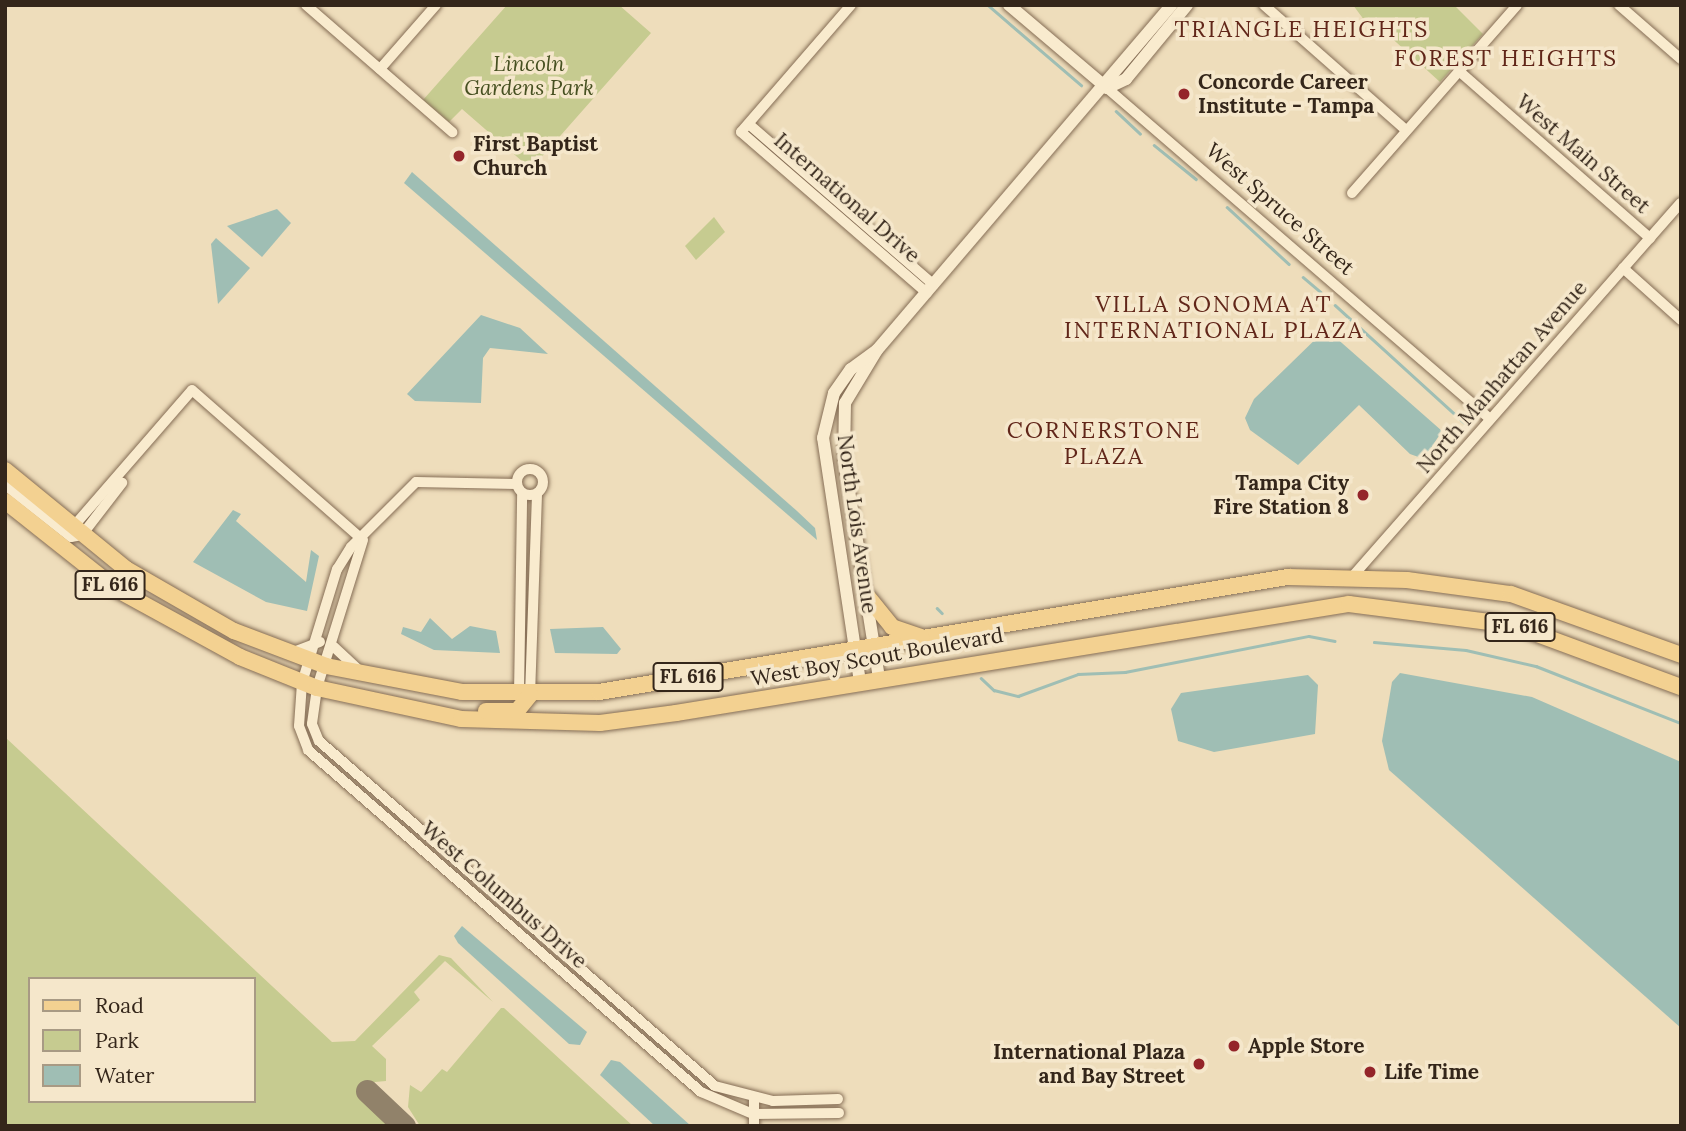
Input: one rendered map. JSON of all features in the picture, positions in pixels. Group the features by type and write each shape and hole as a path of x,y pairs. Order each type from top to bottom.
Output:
{"main road":[{"name":"FL 616","path":"5,470 78,531"},
{"name":"West Boy Scout Boulevard","path":"5,501 63,550 160,617 309,686 394,708 510,724 600,723 1349,604 1513,625 1681,687"},
{"name":"West Boy Scout Boulevard","path":"78,531 166,595 289,653 319,664 368,675 525,695 599,692 876,648 1199,588 1352,577 1511,594 1681,656"},
{"path":"1349,604 1352,577"},
{"path":"868,597 892,627 927,639"},
{"path":"394,708 413,704 502,713 517,711 525,695"}],"street":[{"path":"306,5 452,132"},
{"path":"380,69 436,5"},
{"path":"751,127 851,5"},
{"name":"West Spruce Street","path":"1009,5 1490,419"},
{"name":"North Lois Avenue","path":"879,678 841,424 845,403 877,350 1107,88 1172,5"},
{"name":"North Lois Avenue","path":"1107,88 1126,79 1187,5"},
{"path":"1264,5 1406,130"},
{"path":"1352,193 1517,5"},
{"path":"1619,5 1681,60"},
{"name":"West Main Street","path":"1459,71 1650,238"},
{"name":"International Drive","path":"796,172 741,132 751,127 796,172 931,289"},
{"name":"North Manhattan Avenue","path":"1352,577 1681,203"},
{"path":"1623,268 1681,320"},
{"name":"North Lois Avenue","path":"860,682 823,438 834,393 851,369 877,350"},
{"path":"5,485 66,534 78,531 192,390 363,540"},
{"path":"523,471 536,471 543,482 537,494 525,695 519,488 523,471"},
{"path":"319,664 320,642 337,569 416,482 519,488 537,494"},
{"path":"319,664 334,647 363,540"},
{"path":"522,592 533,584"},
{"path":"289,653 320,642"},
{"path":"334,647 368,675"},
{"name":"West Columbus Drive","path":"319,664 309,686 299,726 322,764 684,1080 753,1114"},
{"name":"West Columbus Drive","path":"319,664 309,686 312,724 338,762 693,1070 754,1099"},
{"path":"754,1126 754,1099 838,1099"},
{"path":"753,1114 839,1113"}],"green space":[{"name":"Lincoln Gardens Park","path":"507,5 619,5 651,33 531,169 462,109 449,122 423,100"},
{"path":"1353,5 1456,7 1483,34 1440,82 1375,23 1370,28"},
{"path":"714,217 725,232 696,260 685,246"},
{"path":"5,737 332,1042 355,1041 439,955 451,958 493,1002 445,961 414,992 420,1000 372,1046 386,1059 386,1081 375,1082 361,1098 391,1126 5,1126"},
{"path":"501,1008 633,1126 420,1126 408,1107 410,1085 421,1092 442,1069 447,1072"}],"water":[{"path":"412,172 797,511 815,528 817,540 404,183"},
{"path":"277,209 291,223 262,257 227,226"},
{"path":"216,238 250,268 218,304 211,244"},
{"path":"481,315 520,328 548,354 490,348 483,358 481,403 415,401 407,394"},
{"path":"1326,329 1442,431 1424,459 1410,454 1359,405 1298,465 1250,430 1245,418 1254,399"},
{"path":"233,510 241,514 236,521 306,582 311,550 319,556 307,611 266,602 193,562"},
{"path":"430,618 452,639 470,626 496,631 500,653 434,650 401,634 403,627 421,632"},
{"path":"603,627 621,649 617,654 555,653 550,629"},
{"path":"1400,673 1532,697 1681,762 1681,1028 1389,770 1382,741 1392,682"},
{"path":"1308,675 1318,685 1315,734 1214,752 1178,741 1171,709 1181,693"},
{"path":"462,926 587,1032 580,1045 569,1044 458,943 454,936"},
{"path":"611,1060 620,1062 691,1126 655,1126 600,1075"}],"waterway":[{"path":"988,5 1081,85"},
{"path":"1116,111 1140,133"},
{"path":"1154,145 1196,179"},
{"path":"1227,207 1289,264"},
{"path":"1303,277 1321,292"},
{"path":"1335,305 1469,427"},
{"path":"937,608 942,613"},
{"path":"981,678 994,690 1018,696 1078,674 1125,672 1309,636 1335,641"},
{"path":"1374,642 1466,650 1536,666 1681,723"}],"taxiway":[{"path":"367,1091 404,1126"}],"place":[{"name":"Concorde Career Institute - Tampa","path":"1184,94"},
{"name":"First Baptist Church","path":"459,156"},
{"name":"Tampa City Fire Station 8","path":"1363,495"},
{"name":"Apple Store","path":"1234,1046"},
{"name":"International Plaza and Bay Street","path":"1199,1064"},
{"name":"Life Time","path":"1370,1072"}],"district":[{"name":"TRIANGLE HEIGHTS","path":"1302,29"},
{"name":"FOREST HEIGHTS","path":"1506,58"},
{"name":"VILLA SONOMA AT INTERNATIONAL PLAZA","path":"1214,317"},
{"name":"CORNERSTONE PLAZA","path":"1104,443"}]}
